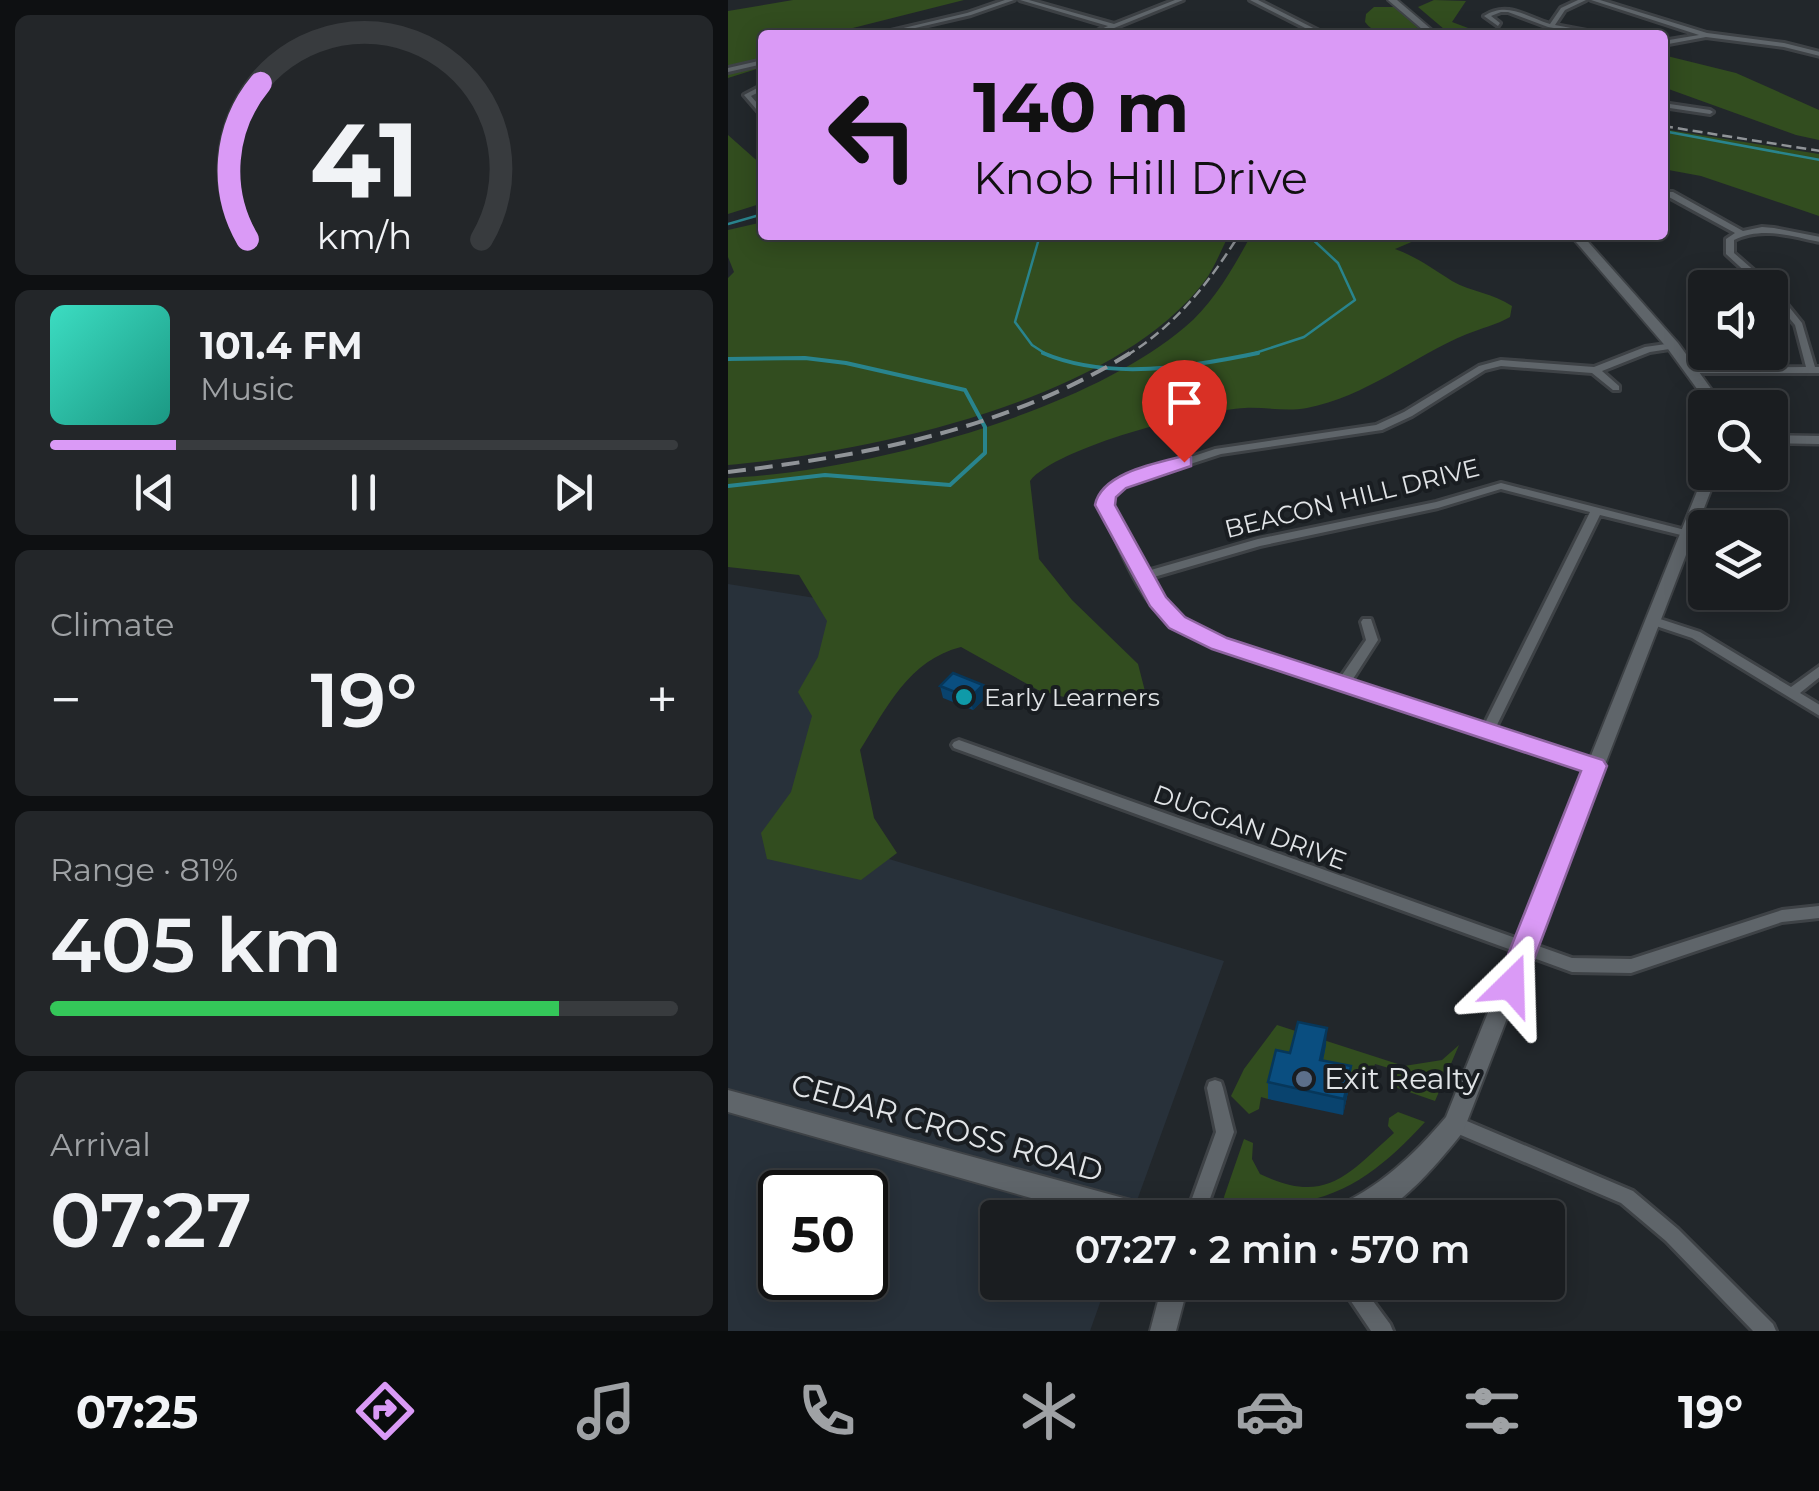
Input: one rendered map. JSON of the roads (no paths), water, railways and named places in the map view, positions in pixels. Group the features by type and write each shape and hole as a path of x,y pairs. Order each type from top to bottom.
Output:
{"main road":[{"path":"1392,0 1428,30"},
{"path":"1580,240 1673,346 1705,390"},
{"path":"1378,1200 1402,1183 1455,1124 1688,536"},
{"name":"CEDAR CROSS ROAD","path":"728,1101 1083,1200"},
{"path":"1163,1331 1171,1300"}],"street":[{"path":"899,30 1011,0"},
{"path":"1023,0 1114,26"},
{"path":"1104,30 1180,0"},
{"path":"1253,0 1314,30"},
{"path":"1552,25 1562,9 1584,0"},
{"path":"1594,0 1706,36 1784,44 1820,54"},
{"path":"1498,24 1488,16 1507,10 1578,30"},
{"path":"1668,42 1706,36"},
{"path":"728,70 758,63"},
{"path":"758,90 747,95 758,109"},
{"path":"1668,106 1710,112"},
{"path":"1670,194 1741,233"},
{"path":"1749,270 1726,250 1730,239 1741,233 1774,231 1820,240"},
{"path":"1691,371 1815,370 1799,325 1788,311"},
{"path":"1595,766 1220,643 1177,622 1143,576 1105,505 1106,495 1120,484 1219,450 1378,428 1482,368 1500,363 1595,370 1648,349 1673,346"},
{"path":"1595,370 1616,388"},
{"path":"1788,439 1820,440"},
{"name":"BEACON HILL DRIVE","path":"1143,576 1258,542 1438,505 1501,486 1688,534"},
{"path":"1488,729 1597,508"},
{"path":"1654,621 1696,635 1820,711"},
{"path":"1344,682 1372,640 1367,622"},
{"path":"1792,693 1820,670"},
{"name":"DUGGAN DRIVE","path":"960,745 1572,965 1631,966 1782,916 1820,912"},
{"path":"1200,1200 1225,1132 1215,1088"},
{"path":"1455,1124 1627,1197 1672,1234 1766,1331"},
{"path":"1361,1300 1384,1331"}],"waterway":[{"path":"1668,132 1820,160"},
{"path":"728,224 758,215"},
{"path":"1039,240 1015,322 1032,345 1046,354"},
{"path":"1251,354 1304,337 1355,300 1338,263 1313,240"},
{"path":"1251,354 1258,353"},
{"path":"1046,354 1068,362 1122,369 1178,367 1251,354"},
{"path":"1246,356 1251,354"},
{"path":"728,359 805,358 846,363 965,390 985,427 985,453 950,485 825,475 728,486"}],"railway":[{"path":"1668,127 1820,151"},
{"path":"1126,356 1190,302 1236,240"},
{"path":"728,472 833,457 936,435 1036,401 1130,353"}],"place":[{"name":"Early Learners","path":"964,697"},
{"name":"Exit Realty","path":"1304,1079"}]}
